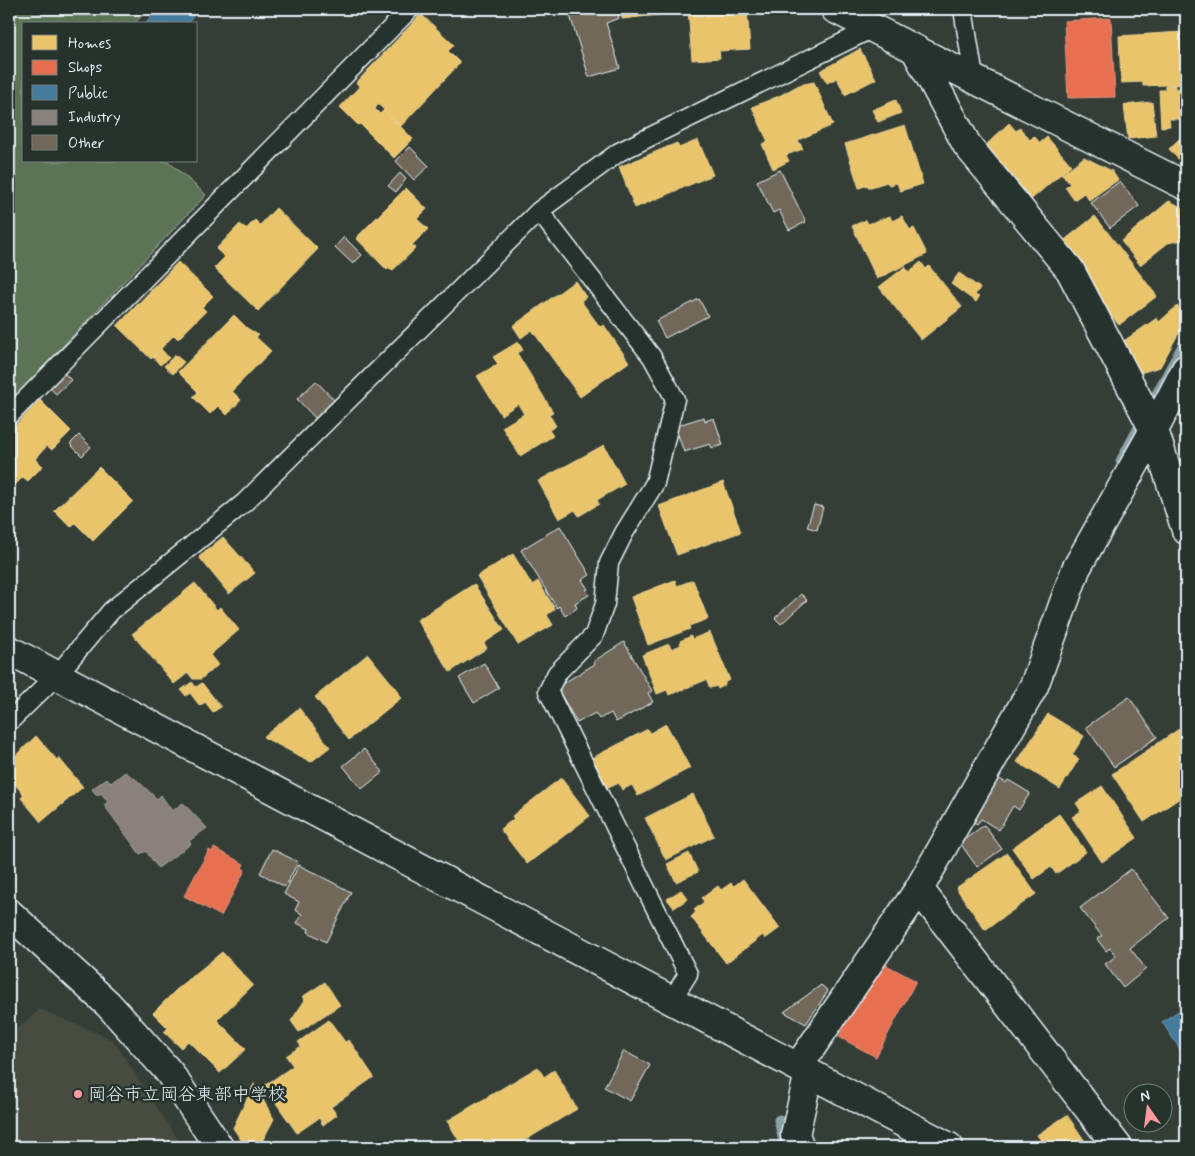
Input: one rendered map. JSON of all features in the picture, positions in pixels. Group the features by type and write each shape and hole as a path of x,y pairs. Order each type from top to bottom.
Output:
{"street":[{"path":"835,9 1186,186"},
{"path":"915,49 967,145 1070,270 1154,430 1186,530"},
{"path":"800,1147 795,1136 803,1070 919,889 1034,686 1076,569 1186,369"},
{"path":"9,650 950,1147"},
{"path":"919,889 1118,1147"},
{"path":"9,913 108,1004 169,1072 219,1147"}],"lane":[{"path":"9,416 410,9"},
{"path":"963,9 974,78"},
{"path":"9,722 56,675 111,611 244,503 539,211 620,152 873,28"},
{"path":"539,211 652,357 675,399 655,483 624,533 609,563 605,604 594,635 557,673 548,691 688,974 671,1001"}],"shaded area":[{"name":"岡谷市立岡谷東部中学校","path":"40,1009 113,1040 183,1147 9,1147 9,1036"}],"green space":[{"path":"9,9 148,9 136,22 22,22 22,162 169,162 206,195 9,403"}],"building: Homes":[{"path":"621,9 683,9 684,12 622,19"},
{"path":"688,9 747,9 750,49 719,51 720,58 692,60"},
{"path":"421,14 454,45 448,51 460,63 401,126 378,104 375,109 380,114 384,110 413,139 394,158 340,107 360,86 356,83"},
{"path":"1182,32 1185,84 1143,86 1143,82 1121,83 1119,36"},
{"path":"860,49 876,79 845,95 837,78 827,83 820,71"},
{"path":"814,82 833,125 798,140 803,149 786,155 789,161 773,169 762,144 768,142 752,107 799,85"},
{"path":"1175,85 1175,89 1186,88 1186,119 1169,119 1170,126 1161,127 1159,90 1165,90 1165,86"},
{"path":"896,100 901,113 878,122 872,110"},
{"path":"1152,102 1156,136 1128,139 1124,105"},
{"path":"1009,123 1016,131 1020,128 1030,140 1034,136 1040,143 1047,137 1071,165 1026,204 983,148"},
{"path":"905,125 923,184 900,191 897,183 889,185 887,182 868,188 868,185 859,188 845,144"},
{"path":"1183,135 1186,138 1186,153 1179,160 1169,149"},
{"path":"698,140 713,175 635,208 619,167 677,143 679,148"},
{"path":"1084,157 1112,171 1118,180 1089,200 1084,193 1074,200 1065,187 1070,184 1062,174"},
{"path":"406,188 427,209 417,219 428,229 412,245 416,248 392,271 389,268 387,270 356,238"},
{"path":"1169,201 1186,209 1186,242 1182,240 1168,243 1140,265 1121,241"},
{"path":"276,208 318,249 258,311 214,268 225,257 216,249 240,224 246,229 255,220 260,225"},
{"path":"890,216 892,221 902,216 910,230 914,228 927,254 877,279 852,226 866,220 868,224"},
{"path":"1095,216 1157,296 1119,325 1057,246"},
{"path":"178,262 213,296 202,307 206,311 178,339 174,335 151,359 117,326"},
{"path":"921,262 926,269 929,266 962,307 921,340 879,287 905,267 909,272"},
{"path":"959,273 980,288 975,295 979,297 976,302 951,284"},
{"path":"575,281 586,297 581,301 600,327 604,325 629,362 580,397 532,330 521,338 513,326"},
{"path":"1177,306 1186,316 1186,320 1160,367 1140,373 1118,345 1157,318 1159,322"},
{"path":"234,315 247,328 258,335 256,337 271,351 232,391 241,400 227,415 218,406 210,414 193,397 198,392 178,372"},
{"path":"518,342 523,350 517,353 553,412 549,414 556,426 549,430 553,436 520,456 502,427 524,414 518,404 501,415 477,376 498,364 493,357"},
{"path":"161,349 169,358 160,365 153,357"},
{"path":"175,355 184,362 173,374 164,366"},
{"path":"40,400 71,431 52,450 47,446 35,459 43,466 28,481 23,477 9,491 9,432"},
{"path":"604,445 625,484 597,500 599,504 579,516 575,510 559,519 538,481"},
{"path":"99,467 133,501 93,541 75,523 71,527 54,511"},
{"path":"723,482 741,532 677,555 659,506"},
{"path":"223,537 255,573 229,594 199,557"},
{"path":"513,554 532,585 538,581 555,609 547,615 553,625 518,645 477,576"},
{"path":"675,580 677,586 693,580 708,619 689,626 690,629 648,645 631,597"},
{"path":"195,583 217,610 220,607 239,630 210,655 218,665 201,679 193,679 188,673 174,684 132,634"},
{"path":"474,584 504,630 484,643 487,648 450,672 417,620"},
{"path":"710,632 730,680 718,689 717,686 710,688 706,680 669,695 667,690 657,694 642,655 669,644 671,649 681,645 680,641 691,636 692,639"},
{"path":"368,654 398,691 401,698 349,740 315,697"},
{"path":"192,682 196,687 202,683 221,707 213,712 205,702 200,706 190,693 186,696 181,690"},
{"path":"299,708 330,747 311,762 263,737"},
{"path":"1048,714 1084,736 1072,755 1079,759 1060,789 1017,762"},
{"path":"666,724 690,768 638,796 632,785 622,790 619,783 606,789 590,759 648,729 650,733"},
{"path":"1182,727 1186,733 1186,756 1183,758 1186,762 1186,794 1144,822 1112,774"},
{"path":"36,736 57,760 59,758 83,787 41,822 21,798 24,795 9,777 9,762"},
{"path":"561,778 590,816 527,864 500,829 514,819 512,816"},
{"path":"1102,786 1137,838 1102,862 1072,817 1081,811 1076,803"},
{"path":"693,794 714,836 666,860 645,818"},
{"path":"1059,814 1086,852 1056,874 1051,867 1034,879 1012,848"},
{"path":"689,853 698,872 676,882 667,864"},
{"path":"1007,853 1036,894 985,930 956,888"},
{"path":"743,879 780,928 765,939 763,935 726,963 691,917 696,912 694,910 704,902 702,898 718,886 721,890 731,883 734,886"},
{"path":"681,890 688,899 674,908 667,899"},
{"path":"222,952 253,985 217,1020 246,1049 220,1073 188,1041 181,1048 164,1032 168,1028 153,1013 176,990"},
{"path":"325,982 340,1005 299,1032 291,1021 305,1000 302,997"},
{"path":"329,1020 345,1042 349,1040 374,1077 331,1107 337,1115 323,1125 319,1118 297,1133 264,1086 293,1066 286,1056 301,1046 298,1042"},
{"path":"538,1067 544,1077 554,1070 577,1109 514,1147 463,1147 447,1121"},
{"path":"254,1084 274,1119 259,1147 246,1147 233,1128"},
{"path":"1067,1115 1089,1147 1046,1147 1037,1135"}],"building: Shops":[{"path":"1111,18 1115,97 1068,98 1064,21"},
{"path":"214,848 244,864 242,868 245,870 221,916 184,896 209,850 212,852"},
{"path":"879,961 916,981 876,1057 839,1037"}],"building: Public":[{"path":"159,9 191,9 196,13 189,22 147,22"},
{"path":"1186,1006 1186,1058 1162,1022"},
{"path":"1186,1060 1186,1076 1179,1064"}],"building: Industry":[{"path":"125,772 138,781 157,799 161,795 172,811 183,803 207,828 189,841 191,844 158,868 146,851 140,854 104,805 108,802 101,793 97,796 92,789 107,778 111,783"}],"building: Other":[{"path":"568,9 616,9 619,18 606,23 620,68 589,77"},
{"path":"410,147 429,166 414,180 396,161"},
{"path":"780,170 806,222 789,230 779,210 773,213 757,181"},
{"path":"400,173 406,179 396,192 388,186"},
{"path":"1120,181 1139,206 1110,228 1091,203"},
{"path":"344,237 362,255 353,264 335,247"},
{"path":"699,299 708,316 665,338 656,321"},
{"path":"64,373 71,380 56,394 49,387"},
{"path":"316,381 336,402 317,420 297,399"},
{"path":"704,417 705,421 714,418 723,445 712,448 710,444 684,452 675,426"},
{"path":"79,435 91,447 82,456 70,444"},
{"path":"814,505 823,507 817,530 807,527"},
{"path":"560,526 590,575 582,580 588,589 586,590 589,595 575,603 577,608 565,616 559,606 557,608 521,550"},
{"path":"801,594 807,600 781,624 775,618"},
{"path":"624,642 652,691 648,693 653,702 616,722 611,713 599,719 595,713 577,723 559,691 562,684 595,664 594,661"},
{"path":"484,663 499,688 474,703 459,678"},
{"path":"1129,697 1157,737 1114,767 1086,727"},
{"path":"364,749 383,772 362,789 343,766"},
{"path":"995,776 1006,783 1008,780 1030,793 1019,810 1013,806 999,830 981,819 977,824 968,819"},
{"path":"984,825 1002,849 977,867 960,843"},
{"path":"272,849 298,862 285,887 260,873"},
{"path":"299,865 351,892 326,942 308,932 309,929 297,923 302,914 295,910 299,902 284,894"},
{"path":"1131,869 1169,918 1130,948 1146,969 1123,988 1105,964 1116,956 1110,948 1106,951 1097,939 1102,936 1080,908"},
{"path":"821,985 828,991 806,1024 784,1012"},
{"path":"624,1051 650,1065 630,1101 604,1087"}],"waterway":[{"path":"1121,461 1186,340"},
{"path":"779,1120 785,1145"}],"place":[{"name":"岡谷市立岡谷東部中学校","path":"78,1094"}]}
